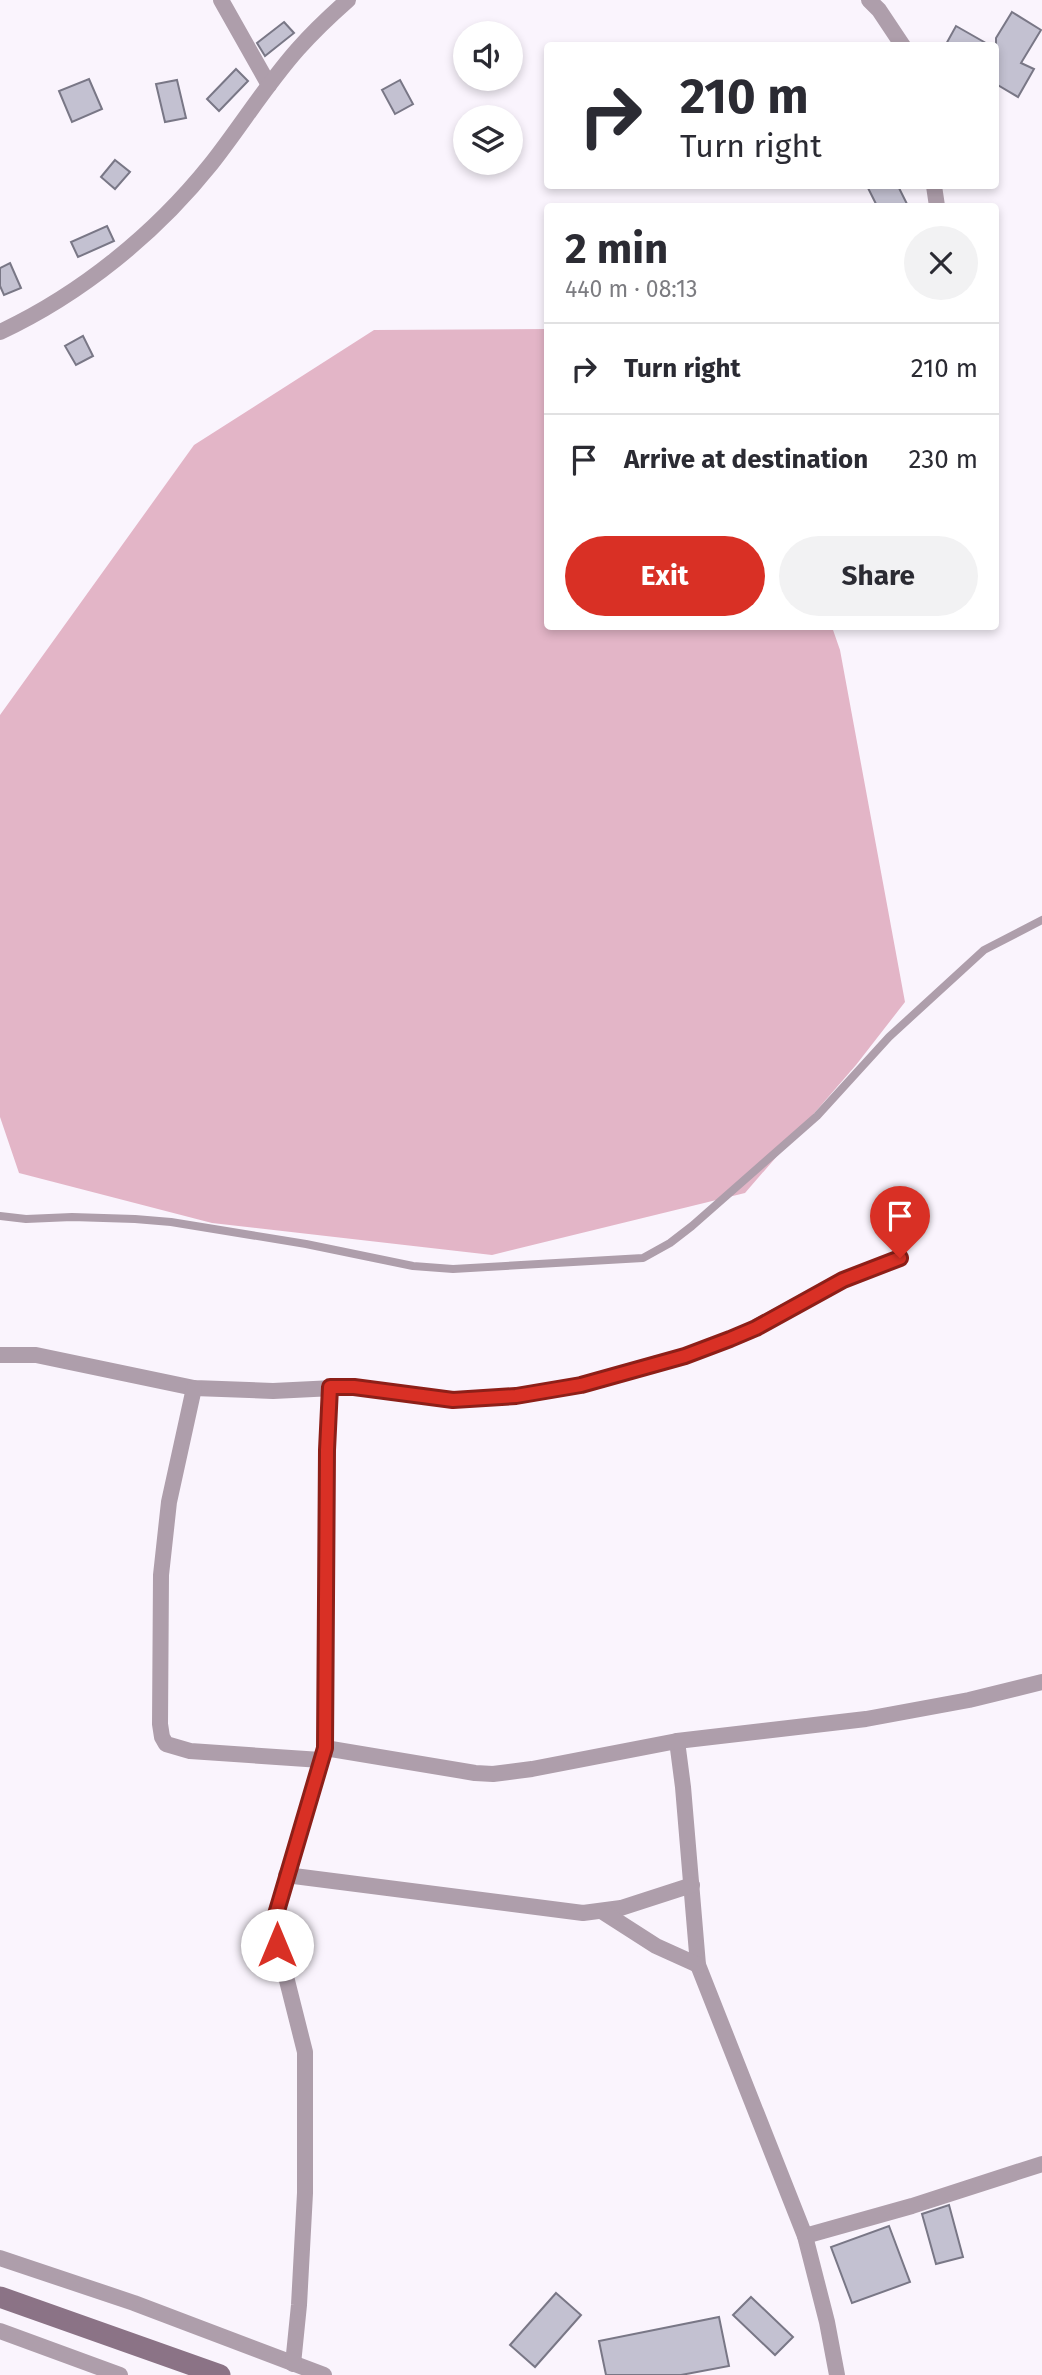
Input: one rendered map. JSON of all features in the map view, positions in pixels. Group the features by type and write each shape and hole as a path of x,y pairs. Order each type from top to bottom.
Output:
{"main road":[{"path":"0,2297 220,2375"}],"street":[{"path":"220,0 269,85"},
{"path":"0,332 67,295 155,226 211,163 298,49 348,0"},
{"path":"869,0 900,42"},
{"path":"0,1355 36,1355 194,1388 274,1391 354,1387 453,1400 516,1396 581,1385 685,1356 756,1328 843,1280 900,1258"},
{"path":"293,2364 305,2193 305,2052 274,1921 323,1754 330,1387"},
{"path":"194,1388 169,1502 160,1575 160,1724 166,1744 190,1751 323,1754 484,1774 532,1769 677,1741 866,1719 1041,1686"},
{"path":"677,1741 692,1885 694,1946 698,1965 805,2236 827,2322 837,2375"},
{"path":"286,1875 564,1912 603,1912 692,1885"},
{"path":"603,1912 645,1940 698,1965"},
{"path":"805,2236 912,2206 1042,2164"},
{"path":"0,2258 134,2303 324,2375"},
{"path":"0,2331 120,2375"}],"lane":[{"path":"0,1216 171,1222 306,1244 413,1266 453,1269 643,1258 670,1243 692,1226 817,1116 889,1037 984,950 1042,920"}],"shaded area":[{"path":"544,329 544,630 833,630 840,650 905,1002 856,1065 745,1193 492,1255 212,1223 19,1173 0,1117 0,715 194,445 374,330"}],"building":[{"path":"1012,12 1041,30 1021,63 1034,69 1018,97 999,86 999,42 996,42"},
{"path":"284,22 294,33 265,56 257,43"},
{"path":"956,26 984,42 947,42"},
{"path":"236,69 248,81 219,111 207,99"},
{"path":"89,79 102,109 72,122 59,91"},
{"path":"177,80 186,118 165,122 156,84"},
{"path":"400,80 413,104 395,114 382,90"},
{"path":"115,160 130,172 115,189 101,177"},
{"path":"868,189 900,189 906,203 876,203"},
{"path":"107,226 114,241 78,257 71,242"},
{"path":"10,263 21,288 4,295 0,286 0,268"},
{"path":"83,336 93,356 76,365 65,346"},
{"path":"949,2205 963,2257 936,2264 922,2214"},
{"path":"889,2226 910,2282 852,2303 831,2247"},
{"path":"556,2293 581,2315 535,2367 510,2345"},
{"path":"751,2297 793,2337 775,2355 733,2315"},
{"path":"719,2317 729,2366 681,2375 606,2375 599,2341"}],"route":[{"path":"277,1945 274,1921 325,1748 327,1450 330,1387 354,1387 453,1400 516,1396 581,1385 685,1356 730,1339 756,1328 843,1280 900,1258"}]}
